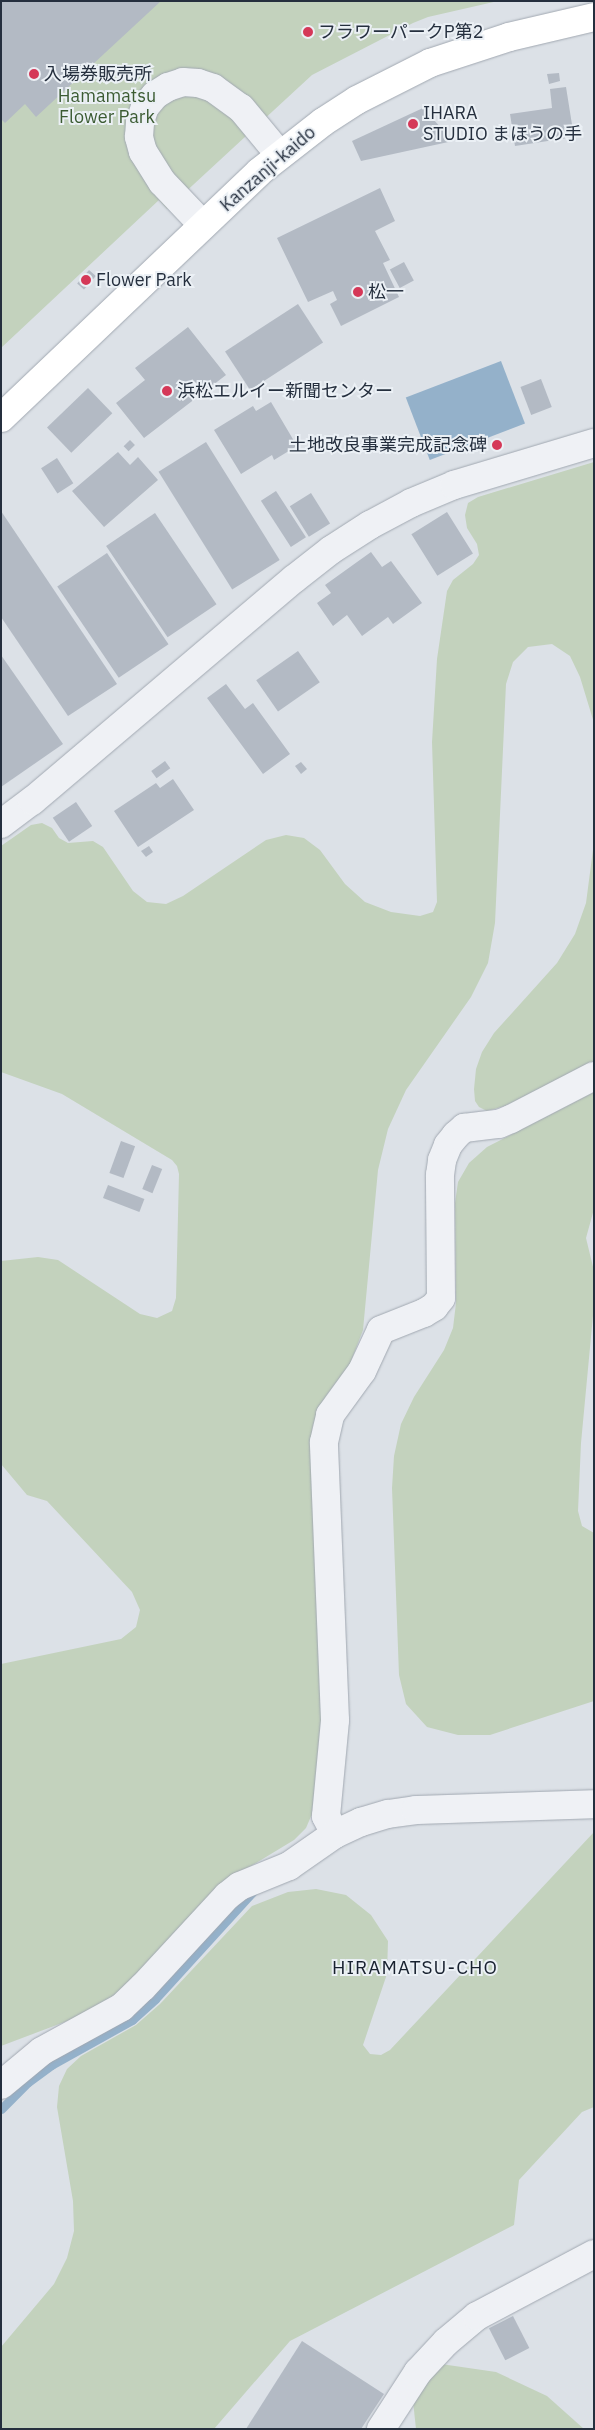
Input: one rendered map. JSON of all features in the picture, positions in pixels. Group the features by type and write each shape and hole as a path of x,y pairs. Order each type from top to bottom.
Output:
{"main road":[{"name":"Kanzanji-kaido","path":"1,418 203,225 280,155 323,122 357,100 430,63 509,37 594,18"}],"street":[{"path":"203,225 162,182 143,152 139,137 140,122 145,107 155,95 168,87 183,82 198,83 213,88 241,108 280,155"},
{"path":"1,824 32,801 294,579 339,545 411,503 454,485 594,443"},
{"path":"335,1834 326,1816 334,1720 324,1442 330,1415 362,1370 381,1330 424,1313 434,1307 440,1298 440,1175 442,1160 448,1145 464,1128 500,1124 594,1076"},
{"path":"1,2085 42,2051 122,2007 144,1987 233,1891 254,1879 289,1866 335,1834 361,1822 388,1814 416,1810 594,1804"},
{"path":"381,2429 418,2372 446,2342 477,2316 594,2254"}],"green space":[{"name":"Hamamatsu Flower Park","path":"1,1 498,1 428,17 312,75 167,209 159,200 1,348"},
{"path":"594,462 594,723 580,677 570,656 552,644 528,647 513,662 506,684 495,923 488,963 471,997 406,1090 388,1129 378,1170 363,1330 350,1364 326,1396 313,1425 311,1441 321,1720 312,1814 306,1828 294,1840 241,1872 115,1998 91,2012 1,2046 1,1664 121,1639 136,1627 140,1610 132,1592 47,1501 27,1495 1,1464 1,1261 38,1257 58,1260 140,1314 157,1318 172,1311 176,1298 179,1174 177,1166 172,1160 62,1094 1,1072 1,846 31,825 42,823 52,828 59,838 68,843 93,841 103,847 133,891 147,902 166,904 183,896 266,840 286,835 304,838 320,850 345,884 365,902 391,912 420,916 433,912 437,902 432,742 437,659 447,591 453,580 473,564 479,555 477,544 467,528 465,515 468,503 478,497"},
{"path":"594,842 594,1061 505,1106 487,1111 479,1107 475,1101 476,1069 482,1052 494,1033 557,963 575,934 586,903"},
{"path":"594,1092 594,1209 586,1238 594,1271 594,1305 581,1443 578,1511 582,1526 594,1533 594,1701 490,1735 458,1735 427,1727 406,1704 399,1675 392,1488 394,1456 401,1424 414,1397 444,1350 453,1328 456,1303 455,1203 458,1182 469,1163 487,1147"},
{"path":"594,1832 594,2107 582,2112 519,2180 514,2225 290,2341 214,2429 1,2429 1,2347 54,2284 67,2258 74,2231 73,2201 57,2107 59,2086 67,2069 81,2056 136,2025 160,2004 252,1906 288,1892 316,1889 346,1895 371,1915 388,1941 387,1974 363,2045 370,2054 381,2055 390,2050"},
{"path":"441,2364 496,2372 547,2396 584,2429 416,2429 413,2401"}],"water":[{"path":"501,361 525,424 430,460 406,398"}],"building":[{"path":"1,1 161,1 36,117 25,104 5,123 1,119"},
{"path":"559,73 560,81 549,84 547,74"},
{"path":"566,87 574,137 515,146 510,114 552,108 550,89"},
{"name":"IHARA STUDIO まほうの手","path":"423,108 453,141 361,161 352,141"},
{"path":"380,188 395,221 375,231 390,260 383,263 399,297 341,326 330,304 337,300 333,291 308,302 277,238"},
{"path":"404,262 414,281 400,288 390,270"},
{"path":"89,270 96,276 84,289 77,284"},
{"path":"298,304 323,343 250,390 225,351"},
{"name":"浜松エルイー新聞センター","path":"188,327 226,375 144,438 116,403 145,380 135,368"},
{"path":"541,379 552,407 531,415 520,387"},
{"path":"88,388 112,413 71,453 47,428"},
{"path":"271,402 297,446 274,460 272,455 241,474 214,430 253,406 256,411"},
{"path":"130,440 135,445 129,451 124,446"},
{"path":"206,442 280,560 232,590 159,472"},
{"path":"118,452 130,465 138,457 158,480 104,527 72,491"},
{"path":"57,458 73,483 57,494 41,468"},
{"path":"276,491 306,537 291,547 261,501"},
{"path":"311,493 330,524 309,537 290,506"},
{"path":"1,511 117,684 68,716 1,617"},
{"path":"447,512 473,554 437,576 411,534"},
{"path":"155,513 217,604 168,637 106,546"},
{"path":"371,552 382,567 391,561 422,603 393,624 388,617 362,636 347,615 333,626 317,603 331,593 325,585"},
{"path":"107,553 169,644 119,678 57,587"},
{"path":"298,651 320,682 278,711 256,680"},
{"path":"1,655 63,744 1,787"},
{"path":"226,684 245,709 253,703 290,754 263,774 207,698"},
{"path":"165,761 170,768 157,778 151,771"},
{"path":"301,762 307,769 301,774 295,766"},
{"path":"173,779 194,810 138,847 114,811 156,783 160,788"},
{"path":"76,802 92,826 69,842 53,818"},
{"path":"149,846 153,852 146,857 141,851"},
{"path":"121,1141 135,1146 123,1178 109,1173"},
{"path":"152,1165 162,1169 152,1193 142,1189"},
{"path":"108,1185 144,1199 139,1212 103,1198"},
{"path":"513,2316 529,2348 505,2360 489,2328"},
{"path":"302,2341 384,2394 361,2429 246,2429"}],"waterway":[{"path":"1,2109 28,2082 51,2065 132,2020 155,1999 255,1889"}],"place":[{"name":"フラワーパークP第2","path":"308,32"},
{"name":"入場券販売所","path":"34,74"},
{"name":"IHARA STUDIO まほうの手","path":"413,124"},
{"name":"Flower Park","path":"86,280"},
{"name":"松一","path":"358,292"},
{"name":"浜松エルイー新聞センター","path":"167,391"},
{"name":"土地改良事業完成記念碑","path":"497,445"}],"district":[{"name":"HIRAMATSU-CHO","path":"415,1968"}]}
